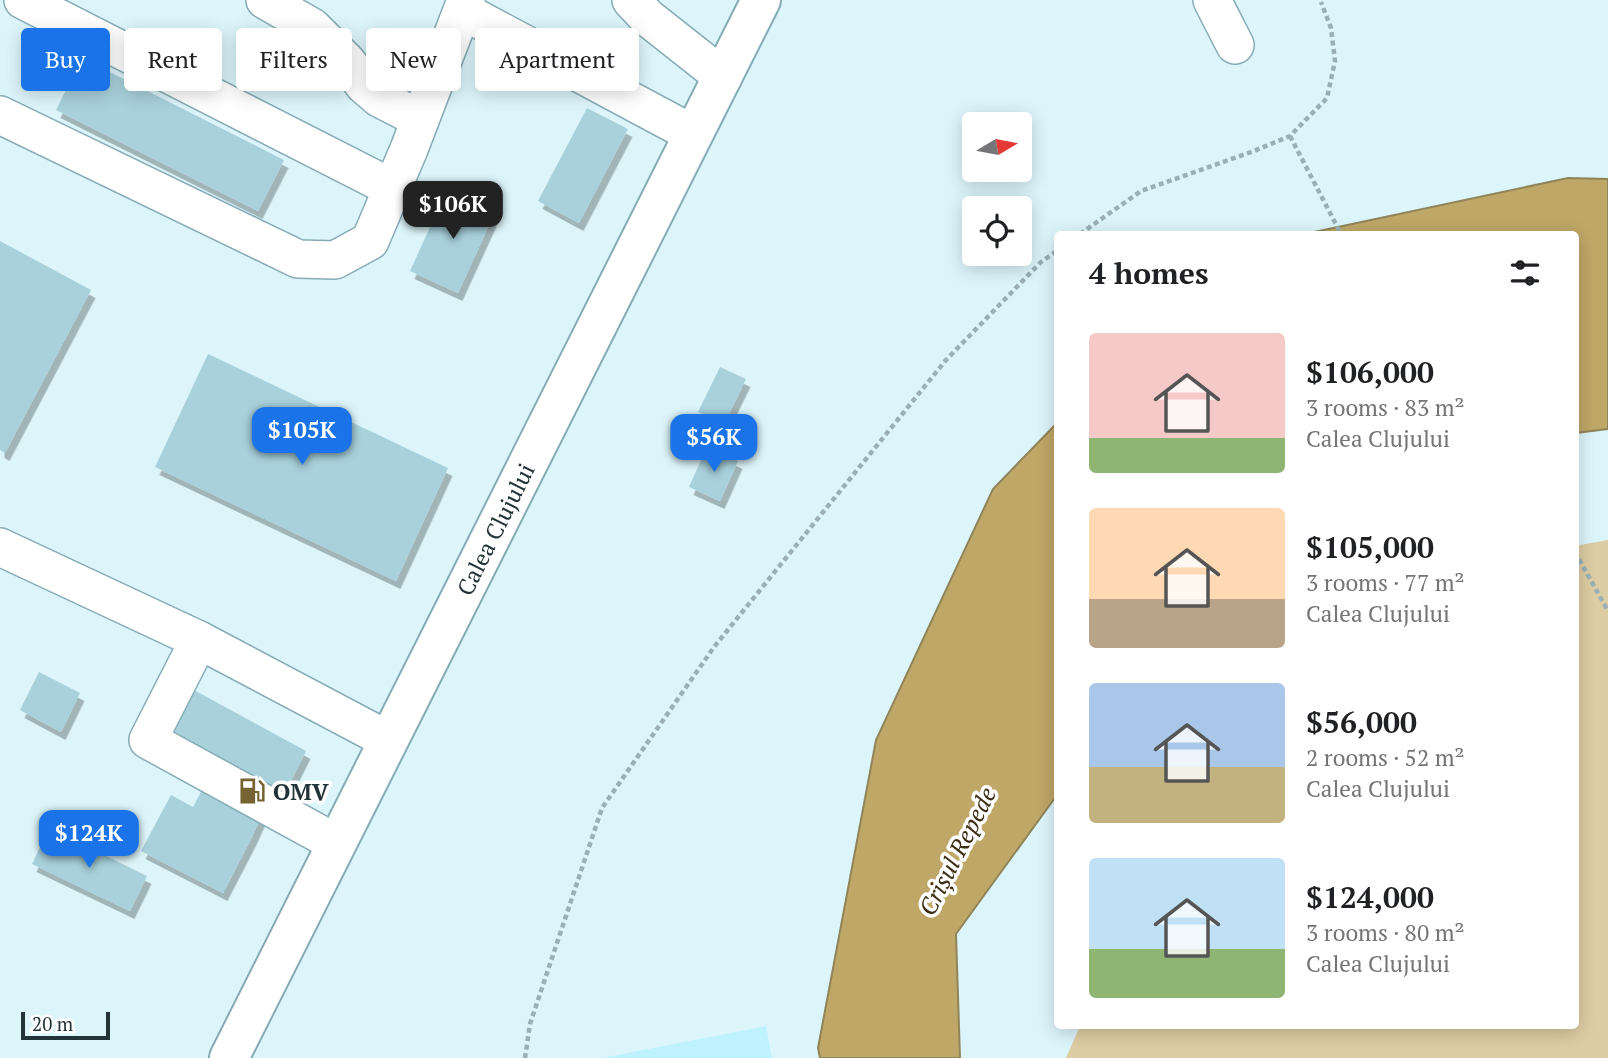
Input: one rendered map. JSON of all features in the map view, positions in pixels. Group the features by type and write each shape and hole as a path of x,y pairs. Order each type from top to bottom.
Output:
{"main road":[{"name":"Calea Clujului","path":"229,1058 761,0"}],"lane":[{"path":"23,0 392,188"},
{"path":"265,0 312,27 348,62 364,85 379,98 421,119"},
{"path":"1212,0 1235,45"},
{"path":"640,4 723,77"},
{"path":"0,115 298,259 335,260 370,241 421,119 464,5 693,134"},
{"path":"0,547 199,640 388,740"},
{"path":"199,640 148,740 336,843"}],"path":[{"path":"1084,231 1141,191 1254,151 1290,135 1327,98 1335,61 1331,29 1321,2"},
{"path":"1290,135 1339,231"},
{"path":"525,1058 530,1024 602,808 714,647 938,371 1041,262 1054,253"},
{"path":"1579,559 1608,611"}],"shaded area":[{"path":"1608,540 1608,1058 1066,1058 1079,1029 1579,1029 1579,545"},
{"path":"766,1026 772,1058 602,1058"}],"water":[{"path":"1568,178 1608,179 1608,429 1579,433 1579,231 1319,231"},
{"name":"Crișul Repede","path":"1054,426 1054,799 956,934 960,1058 820,1058 818,1048 876,740 993,489"}],"building":[{"path":"110,72 124,79 124,91 147,91 284,160 258,211 56,110 66,91 110,91"},
{"path":"587,108 628,129 579,223 538,201"},
{"path":"448,188 496,210 458,293 410,271"},
{"path":"0,241 91,290 5,453 0,450"},
{"path":"208,354 448,468 396,581 155,467"},
{"path":"720,367 746,379 724,424 698,412"},
{"path":"707,447 738,461 720,501 689,487"},
{"path":"39,672 80,693 61,732 20,710"},
{"path":"192,689 306,751 285,793 275,786 223,893 141,851 171,795 193,807 219,758 174,734"},
{"path":"49,828 147,876 130,911 32,864"}],"place":[{"name":"OMV","path":"252,791"}]}
